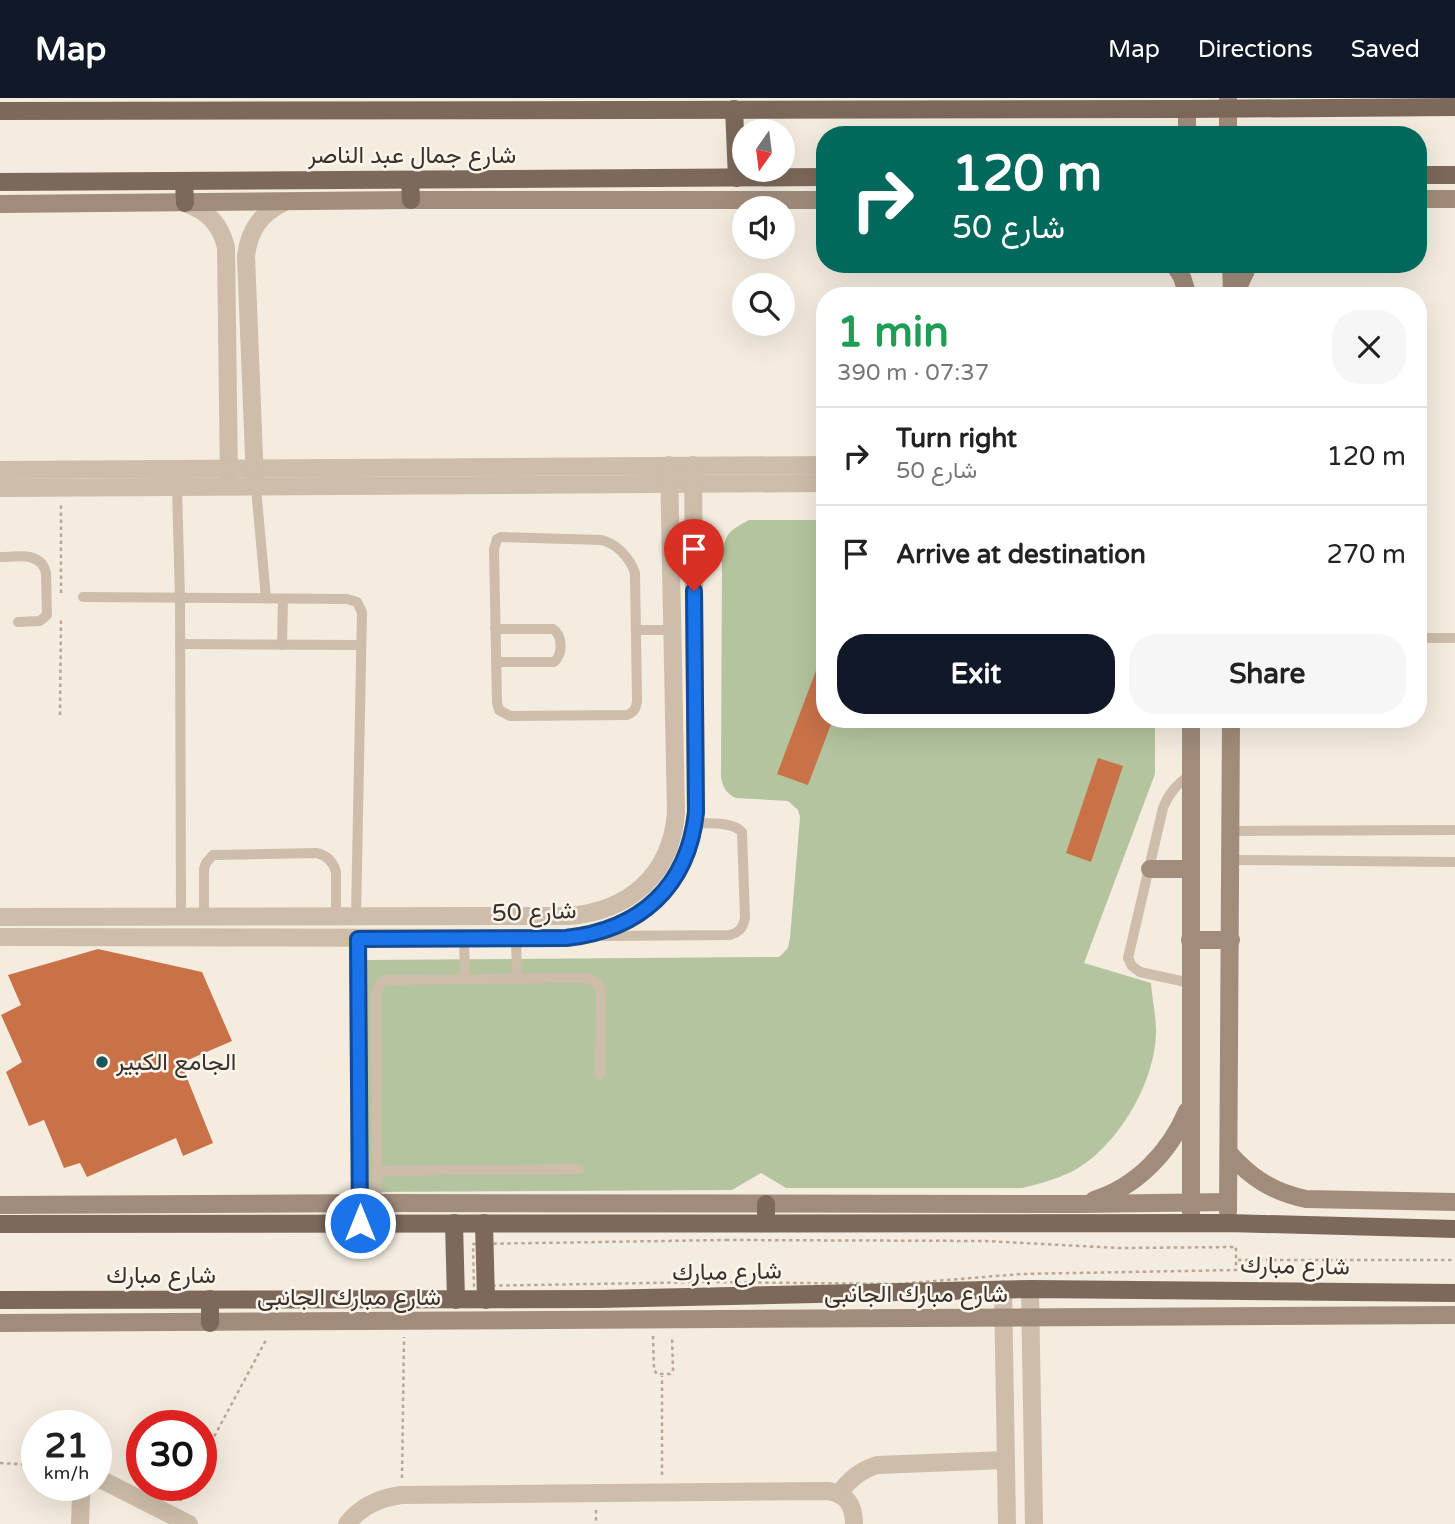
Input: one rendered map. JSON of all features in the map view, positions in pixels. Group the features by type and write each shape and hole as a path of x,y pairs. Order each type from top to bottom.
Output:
{"main road":[{"name":"شارع جمال عبد الناصر","path":"0,111 734,109 878,103 1187,109 1228,103 1455,107"},
{"path":"1228,103 1228,126"},
{"path":"734,109 734,119"},
{"path":"1187,109 1187,126"},
{"path":"1427,175 1455,176"},
{"name":"شارع جمال عبد الناصر","path":"795,177 816,177"},
{"name":"شارع جمال عبد الناصر","path":"0,183 732,178"},
{"path":"410,180 411,201"},
{"path":"184,181 185,203"},
{"path":"1427,199 1455,199"},
{"path":"0,204 816,200"},
{"path":"1191,728 1191,1223"},
{"name":"شارع مبارك","path":"1228,1223 1231,728"},
{"path":"1150,869 1191,869"},
{"path":"1190,940 1231,940"},
{"path":"1081,1204 1116,1191 1148,1168 1173,1139 1190,1105"},
{"path":"1229,1153 1255,1179 1288,1195 1306,1199 1455,1202"},
{"path":"3,1202 1228,1202"},
{"path":"766,1203 766,1223"},
{"path":"454,1223 456,1300"},
{"path":"484,1223 486,1293"},
{"name":"شارع مبارك","path":"0,1224 1228,1223 1455,1229"},
{"name":"شارع مبارك","path":"0,1300 456,1300 486,1293 598,1299 1003,1289 1455,1293"},
{"path":"210,1299 210,1323"},
{"name":"شارع مبارك الجانبى","path":"0,1323 1455,1315"}],"street":[{"path":"185,203 208,215 217,224 226,247 229,488"},
{"path":"255,479 248,245 251,234 263,216 282,203"},
{"path":"0,488 229,488 255,479 669,465 816,465"},
{"name":"شارع 50","path":"0,917 569,916 595,912 622,902 645,884 662,862 675,826 669,465"},
{"name":"شارع 50","path":"0,937 566,938 614,928 630,920 658,899 674,879 691,843 695,823 693,465"},
{"path":"0,470 229,469 255,479 816,483"},
{"path":"675,777 696,777"},
{"path":"385,916 386,939"},
{"path":"358,939 368,1203 360,1223"},
{"path":"3,1202 46,1224"},
{"path":"1003,1289 1007,1524"},
{"path":"1030,1289 1034,1524"},
{"path":"839,1494 853,1477 877,1465 1033,1457"},
{"path":"112,1484 189,1524"},
{"path":"346,1524 357,1512 374,1502 401,1495 828,1491 839,1494 849,1502 854,1524"},
{"path":"80,1501 80,1524"}],"lane":[{"path":"255,479 266,598"},
{"path":"177,488 181,917"},
{"path":"497,539 595,539 615,545 635,573 636,630 637,701 632,713 627,716 510,716 503,713 497,703 494,549 497,539"},
{"path":"0,557 34,558 44,566 46,573 47,615 40,621 18,622"},
{"path":"83,597 283,598 352,600 357,603 362,612 356,916"},
{"path":"282,645 283,598"},
{"path":"495,629 553,629 560,636 560,655 554,662 496,662"},
{"path":"636,630 672,631"},
{"path":"1427,638 1455,638"},
{"path":"180,644 361,645"},
{"path":"1190,983 1140,972 1128,958 1163,808 1167,798 1181,781 1191,775"},
{"path":"582,936 729,935 739,931 745,918 742,832 732,826 695,823"},
{"path":"1231,831 1455,830"},
{"path":"204,916 204,869 213,855 316,853 326,856 336,872 336,916"},
{"path":"1231,860 1455,862"},
{"path":"464,938 465,979"},
{"path":"516,938 517,978"},
{"path":"368,1203 377,1171 376,993 381,983 391,980 587,978 597,984 601,995 600,1075"},
{"path":"377,1171 579,1169"}],"path":[{"path":"740,1240 985,1241 1119,1248 1237,1247 1237,1259 1236,1270 1021,1274 898,1284 706,1282 486,1293 474,1286 473,1244 485,1244 740,1240"},
{"path":"1237,1259 1455,1260"},
{"path":"652,1319 654,1370 662,1375 670,1374 673,1370 671,1319"},
{"path":"401,1495 404,1321"},
{"path":"217,1431 275,1322"},
{"path":"662,1375 662,1492"},
{"path":"0,1464 21,1465"}],"green space":[{"path":"749,520 816,520 816,728 1155,728 1155,774 1084,963 1151,983 1156,1025 1154,1050 1142,1091 1131,1111 1105,1146 1089,1160 1073,1171 1022,1188 786,1188 761,1173 732,1190 368,1192 367,960 779,957 788,948 800,817 798,810 788,801 736,798 726,790 721,777 722,556 725,542 736,527"}],"building":[{"path":"816,671 816,728 830,728 808,785 777,774"},
{"path":"1098,758 1123,766 1091,862 1066,853"},
{"name":"الجامع الكبير","path":"98,949 202,972 232,1041 181,1063 213,1143 183,1156 176,1138 87,1177 80,1163 64,1168 44,1120 29,1126 6,1072 22,1062 1,1015 21,1005 8,975"}],"place":[{"name":"الجامع الكبير","path":"102,1062"}],"route":[{"path":"360,1223 358,939 582,936 614,928 644,911 658,899 678,873 685,858 691,843 696,812 694,591"}]}
